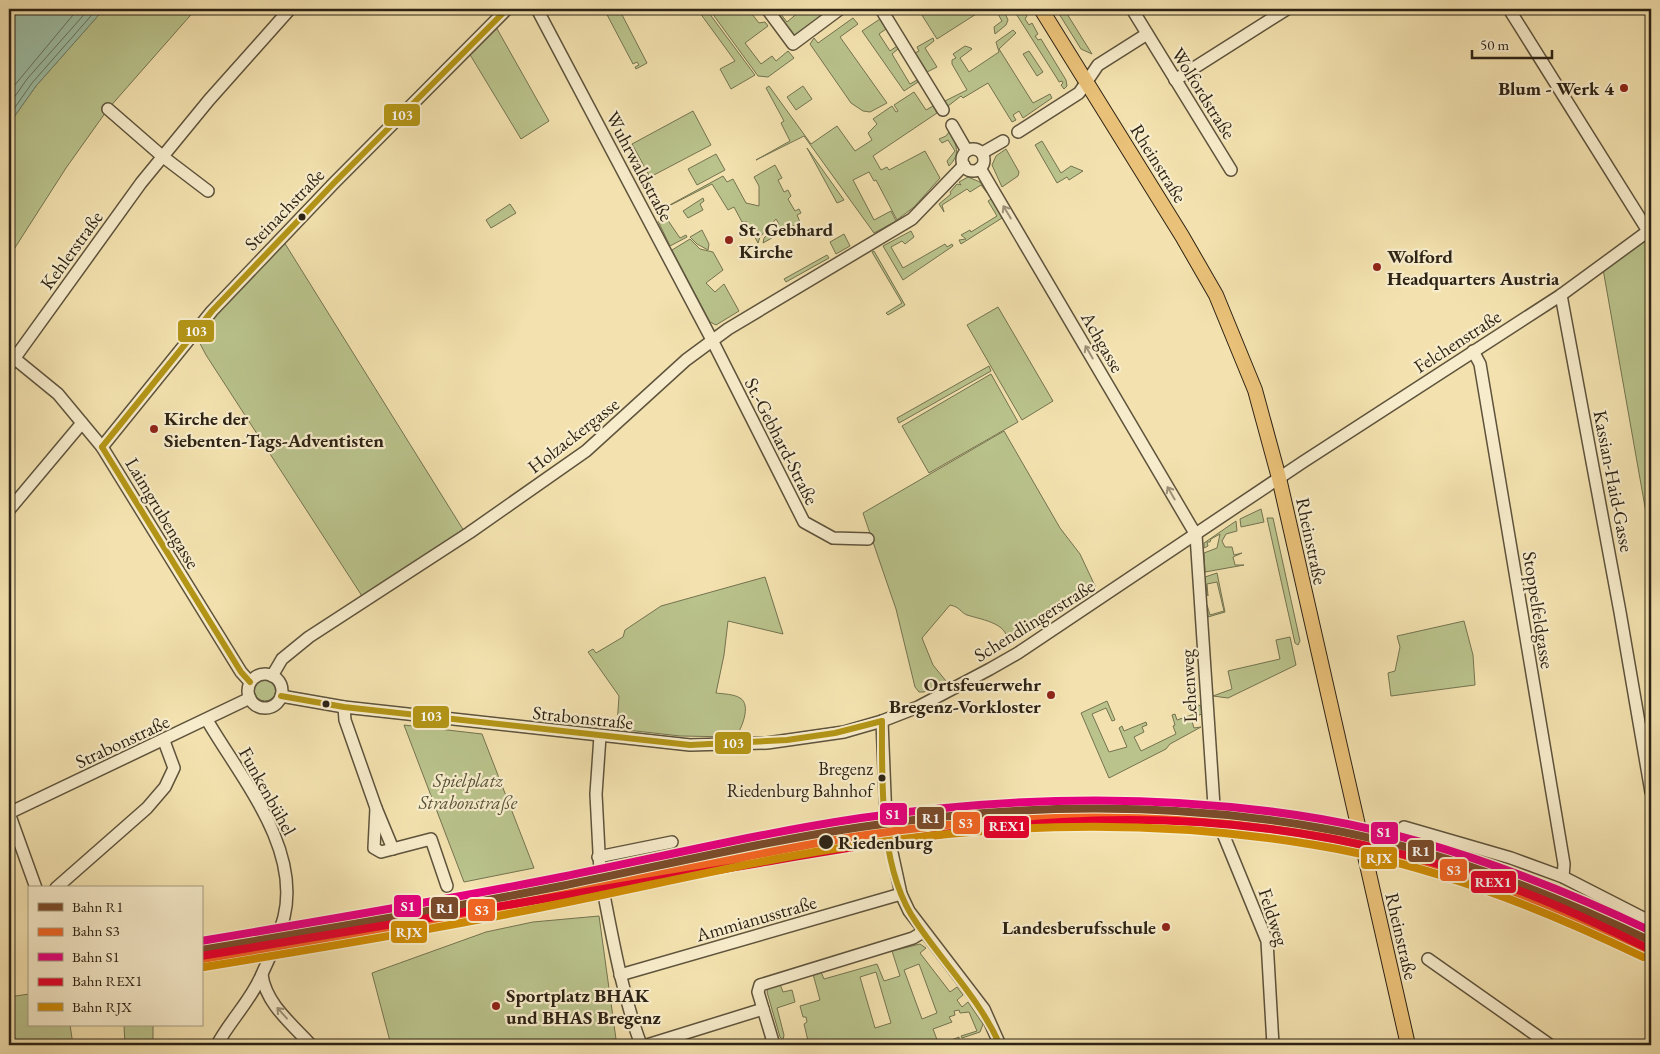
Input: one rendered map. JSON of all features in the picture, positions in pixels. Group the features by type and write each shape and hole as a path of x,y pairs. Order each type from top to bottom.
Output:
{"main road":[{"name":"Rheinstraße","path":"1041,9 1182,236 1216,295 1252,382 1279,478 1408,1045"}],"street":[{"name":"Kehlerstraße","path":"11,359 162,156 208,100 290,9"},
{"name":"Steinachstraße","path":"102,446 212,310 297,220 507,9"},
{"name":"Wuhrwaldstraße","path":"537,9 712,340"},
{"path":"767,9 793,44 840,9"},
{"path":"881,9 943,110"},
{"path":"1019,131 1079,93 1098,64 1147,34 1132,9"},
{"path":"1175,80 1287,9"},
{"path":"1509,9 1649,230"},
{"name":"Wolfordstraße","path":"1147,34 1232,170"},
{"path":"108,109 162,156 208,191"},
{"path":"952,125 967,151"},
{"path":"982,153 1003,141"},
{"path":"976,149 982,153 984,162 980,168 970,170 964,165 964,156 967,151 976,149"},
{"name":"Holzackergasse","path":"272,676 282,660 309,637 470,533 586,451 622,421 686,360 712,340 785,294 900,227 921,211 964,165"},
{"name":"Achgasse","path":"980,168 1196,535"},
{"name":"Felchenstraße","path":"1279,478 1561,295 1649,230"},
{"name":"Kassian-Haid-Gasse","path":"1561,295 1620,612 1651,792"},
{"name":"St.-Gebhard-Straße","path":"712,340 804,522 833,538 868,539"},
{"name":"Stoppelfeldgasse","path":"1474,351 1480,364 1504,503 1564,864 1563,877"},
{"name":"Laimgrubengasse","path":"11,359 50,387 102,446 241,672 250,682"},
{"path":"9,510 82,422"},
{"name":"Schendlingerstraße","path":"882,721 926,703 1008,659 1279,478"},
{"name":"Lehenweg","path":"1196,535 1214,806 1223,833"},
{"path":"258,675 272,676 281,686 280,696 274,704 265,707 256,705 250,698 248,690 250,682 258,675"},
{"name":"Strabonstraße","path":"280,696 344,707 690,745 741,745 818,736 882,721"},
{"name":"Strabonstraße","path":"9,813 164,741 250,698"},
{"path":"344,707 346,720 376,808 393,849"},
{"name":"Funkenbühel","path":"207,720 278,842 286,880 284,917 262,975 243,1009 217,1045"},
{"path":"882,721 886,820"},
{"path":"600,736 596,794 600,872"},
{"path":"58,886 147,808 165,787 174,768 164,741"},
{"path":"376,808 374,848 381,852 431,839 446,886"},
{"path":"9,813 35,886"},
{"path":"1404,827 1511,858 1563,877 1651,922"},
{"name":"Feldweg","path":"1223,833 1267,941 1273,1045"},
{"path":"598,857 672,842"},
{"path":"890,848 901,894 909,912 984,1009 1000,1045"},
{"name":"Ammianusstraße","path":"620,975 901,894"},
{"path":"604,895 620,975 630,1014 641,1045"},
{"path":"774,1045 758,992 760,985 913,938 923,932"},
{"path":"1428,959 1550,1045"},
{"path":"262,975 263,985 270,1000 311,1045"},
{"path":"647,1045 763,1009"}],"green space":[{"path":"104,9 196,9 108,109 66,168 9,257 9,124 36,86"},
{"path":"604,9 619,9 647,63 636,69 635,67 639,65 637,62 633,64"},
{"path":"697,9 706,9 755,75 731,89 720,69 735,61"},
{"path":"709,9 719,9 722,12 726,9 737,9 740,12 748,9 759,23 765,22 768,26 745,43 761,64 772,56 776,61 788,51 794,58 768,77 758,76"},
{"path":"773,9 777,9 787,22 800,11 798,9 820,9 822,11 833,9 795,38"},
{"path":"926,9 984,9 937,39 920,12"},
{"path":"995,9 1003,9 1008,20 1006,25 995,34 994,27 1002,21"},
{"path":"1013,9 1022,9 1027,16 1025,19 1029,25 1032,23 1038,34 1035,36 1038,40 1041,39 1066,80 1067,86 1064,89 1061,85 1062,81 1059,82"},
{"path":"1056,9 1064,9 1092,54 1081,49"},
{"path":"853,18 858,24 840,37 887,103 870,112 863,111 851,103 810,44 814,38 818,43"},
{"path":"880,19 886,29 879,34 890,51 897,46 898,49 892,54 910,84 917,80 918,82 904,91 862,31"},
{"path":"496,27 549,121 521,139 469,53"},
{"path":"1013,30 1016,33 999,49 1033,103 1050,94 1052,98 1023,118 1019,111 1013,115 1016,120 1012,122 988,83 963,98 961,96 948,106 945,101 967,90 952,64 952,60 956,58 953,54 965,46 972,49 960,58 969,72 999,52 996,42"},
{"path":"933,38 934,41 925,48 937,67 927,72 915,53 919,51 917,47"},
{"path":"1029,51 1043,72 1037,76 1023,54"},
{"path":"769,86 811,144 837,126 855,151 872,140 868,133 877,124 873,119 892,106 896,112 898,111 894,105 914,92 926,110 933,106 937,113 873,156 881,170 887,167 889,170 925,151 940,178 914,207 897,220 876,180 874,181 869,172 853,180 874,220 891,211 896,221 874,233 804,136 756,160 790,141 781,123 784,121 766,88"},
{"path":"803,86 812,99 796,110 787,97"},
{"path":"693,111 711,145 650,177 632,144"},
{"path":"949,132 954,141 956,153 953,162 949,166 947,161 955,151 948,140 942,143 939,139 946,136"},
{"path":"1042,141 1061,173 1071,166 1083,171 1069,180 1067,177 1057,183 1035,145"},
{"path":"807,148 844,200 837,203"},
{"path":"1006,149 1019,172 1018,176 1002,187 992,165 996,156"},
{"path":"716,154 725,170 697,185 688,169"},
{"path":"775,165 782,178 778,180 784,192 788,190 791,196 788,199 795,211 799,209 801,213 797,215 800,222 763,243 764,238 779,224 776,219 760,237 758,243 747,222 742,222 734,207 728,210 712,184 655,213 723,176 727,182 733,179 746,203 759,206 759,186 754,177"},
{"path":"968,177 980,182 991,198 981,185 970,192 967,189 942,205 944,212 939,204 951,194 950,192 957,184 961,185 959,182"},
{"path":"703,198 704,201 700,204 703,210 688,218 683,211"},
{"path":"991,199 1002,218 961,244 959,240 966,239 961,235 970,230 971,232 997,216 988,201"},
{"path":"510,204 516,213 491,228 486,220"},
{"path":"665,216 680,238 686,235 687,237 670,246 658,221"},
{"path":"702,230 709,244 708,250 697,244 690,237"},
{"path":"911,231 914,237 905,244 902,241 891,247 903,268 945,244 947,247 952,244 953,246 903,280 883,246"},
{"path":"844,234 850,246 836,254 830,242"},
{"path":"1651,235 1651,541 1603,269"},
{"path":"690,239 700,249 713,252 723,270 706,283 715,292 724,284 739,311 716,325 710,322 672,250"},
{"path":"284,242 464,531 362,596 206,355 197,338 216,314"},
{"path":"874,251 905,305 888,315 886,313 902,303 872,252"},
{"path":"827,255 829,258 786,282 784,279"},
{"path":"998,307 1053,401 1022,420 967,325"},
{"path":"989,366 991,371 899,423 897,418"},
{"path":"991,374 1018,422 929,473 902,426"},
{"path":"1004,431 1060,528 1080,554 1096,588 1006,646 1007,639 1001,628 988,621 967,615 950,605 922,638 933,665 946,681 924,692 919,692 915,687 896,609 863,513"},
{"path":"1261,509 1264,522 1241,527 1240,519"},
{"path":"1267,518 1273,518 1300,641 1298,645 1295,643"},
{"path":"1236,521 1237,531 1226,534 1222,541 1225,547 1232,547 1234,555 1242,553 1233,557 1235,565 1244,565 1205,572 1204,553 1217,548 1220,534 1211,539 1210,542 1207,542 1208,546 1204,548 1204,543"},
{"path":"1217,573 1225,612 1208,617 1207,605 1210,615 1224,611 1217,582 1207,584 1208,596 1207,594 1205,577"},
{"path":"765,577 783,634 728,621 724,655 716,693 735,696 743,701 745,706 744,717 736,737 680,736 618,729 619,696 588,652 593,649 596,653 623,637 625,630 661,606"},
{"path":"1464,621 1473,655 1475,685 1391,696 1388,673 1395,671 1400,647 1397,636"},
{"path":"1290,637 1296,665 1228,698 1213,696 1232,689 1228,671 1280,659 1276,640"},
{"path":"265,679 273,682 276,690 273,698 265,701 257,698 254,690 257,682"},
{"path":"1107,701 1115,720 1112,721 1106,708 1092,714 1109,752 1127,747 1119,728 1122,726 1124,731 1146,722 1147,725 1142,727 1144,732 1134,737 1141,751 1176,734 1172,715 1175,714 1177,720 1197,713 1198,705 1201,706 1202,714 1191,718 1194,728 1201,727 1170,744 1166,749 1109,778 1081,713"},
{"name":"Spielplatz Strabonstraße","path":"404,725 482,734 534,868 464,882"},
{"name":"Sportplatz BHAK und BHAS Bregenz","path":"599,916 616,1039 568,1045 391,1045 372,973 486,932 533,922"},
{"path":"920,944 926,948 920,953 950,992 957,987 963,995 957,1000 962,1007 968,1002 983,1024 980,1032 962,1038 961,1036 977,1031 969,1012 960,1013 959,1010 954,1011 955,1015 949,1017 952,1022 933,1029 939,1045 809,1045 804,1024 807,1022 806,1017 803,1017 800,1006 820,1000 813,974 821,972 824,979 877,964 884,981 900,976 892,951","holes":["919,964 937,1013 922,1019 904,970","876,972 891,1023 875,1028 860,977"]},
{"path":"780,984 783,992 792,990 795,1002 777,1008 784,1035 783,1040 780,1037 767,992 768,988"},
{"path":"28,994 28,1026 70,1026 73,1045 9,1045 9,997"},
{"path":"124,1026 153,1026 153,1045 125,1045"},
{"path":"959,1037 959,1039 951,1042 951,1045 939,1045"}],"water":[{"path":"9,9 104,9 36,86 9,124"}],"tunnel":[{"path":"886,820 891,848"},
{"path":"600,872 604,895"}],"rail line":[{"name":"S1","path":"202,941 471,894 823,824 975,805 1091,800 1206,805 1321,819 1364,828 1406,838 1490,864 1571,895 1651,931"},
{"name":"R1","path":"202,950 471,903 823,833 918,819 1033,810 1091,809 1207,813 1264,819 1364,837 1448,859 1489,873 1571,905 1651,941"},
{"name":"S3","path":"202,959 472,912 747,856 859,836 973,823 1088,818 1204,822 1318,836 1361,845 1445,867 1486,881 1567,913 1647,949"},
{"name":"REX1","path":"202,956 923,837 1062,822 1120,820 1235,825 1349,842 1405,855 1515,889 1584,918 1651,950"},
{"name":"RJX","path":"204,967 477,920 754,863 866,844 978,831 1090,827 1203,831 1259,837 1358,853 1400,863 1483,889 1564,921 1643,957"}],"transit line":[{"name":"103","path":"102,447 212,311 334,183 507,9"},
{"name":"103","path":"102,447 241,672 250,682"},
{"name":"103","path":"281,696 344,707 690,745 787,740 835,733 882,721"},
{"name":"103","path":"882,721 885,825 895,877 904,901 916,922 972,997 992,1028 1000,1045"}],"place":[{"name":"Blum - Werk 4","path":"1624,88"},
{"name":"St. Gebhard Kirche","path":"729,240"},
{"name":"Wolford Headquarters Austria","path":"1377,267"},
{"name":"Kirche der Siebenten-Tags-Adventisten","path":"154,429"},
{"name":"Ortsfeuerwehr Bregenz-Vorkloster","path":"1051,695"},
{"name":"Bregenz Riedenburg Bahnhof","path":"882,778"},
{"name":"Riedenburg","path":"826,842"},
{"name":"Landesberufsschule","path":"1166,927"},
{"name":"Sportplatz BHAK und BHAS Bregenz","path":"496,1006"}]}
